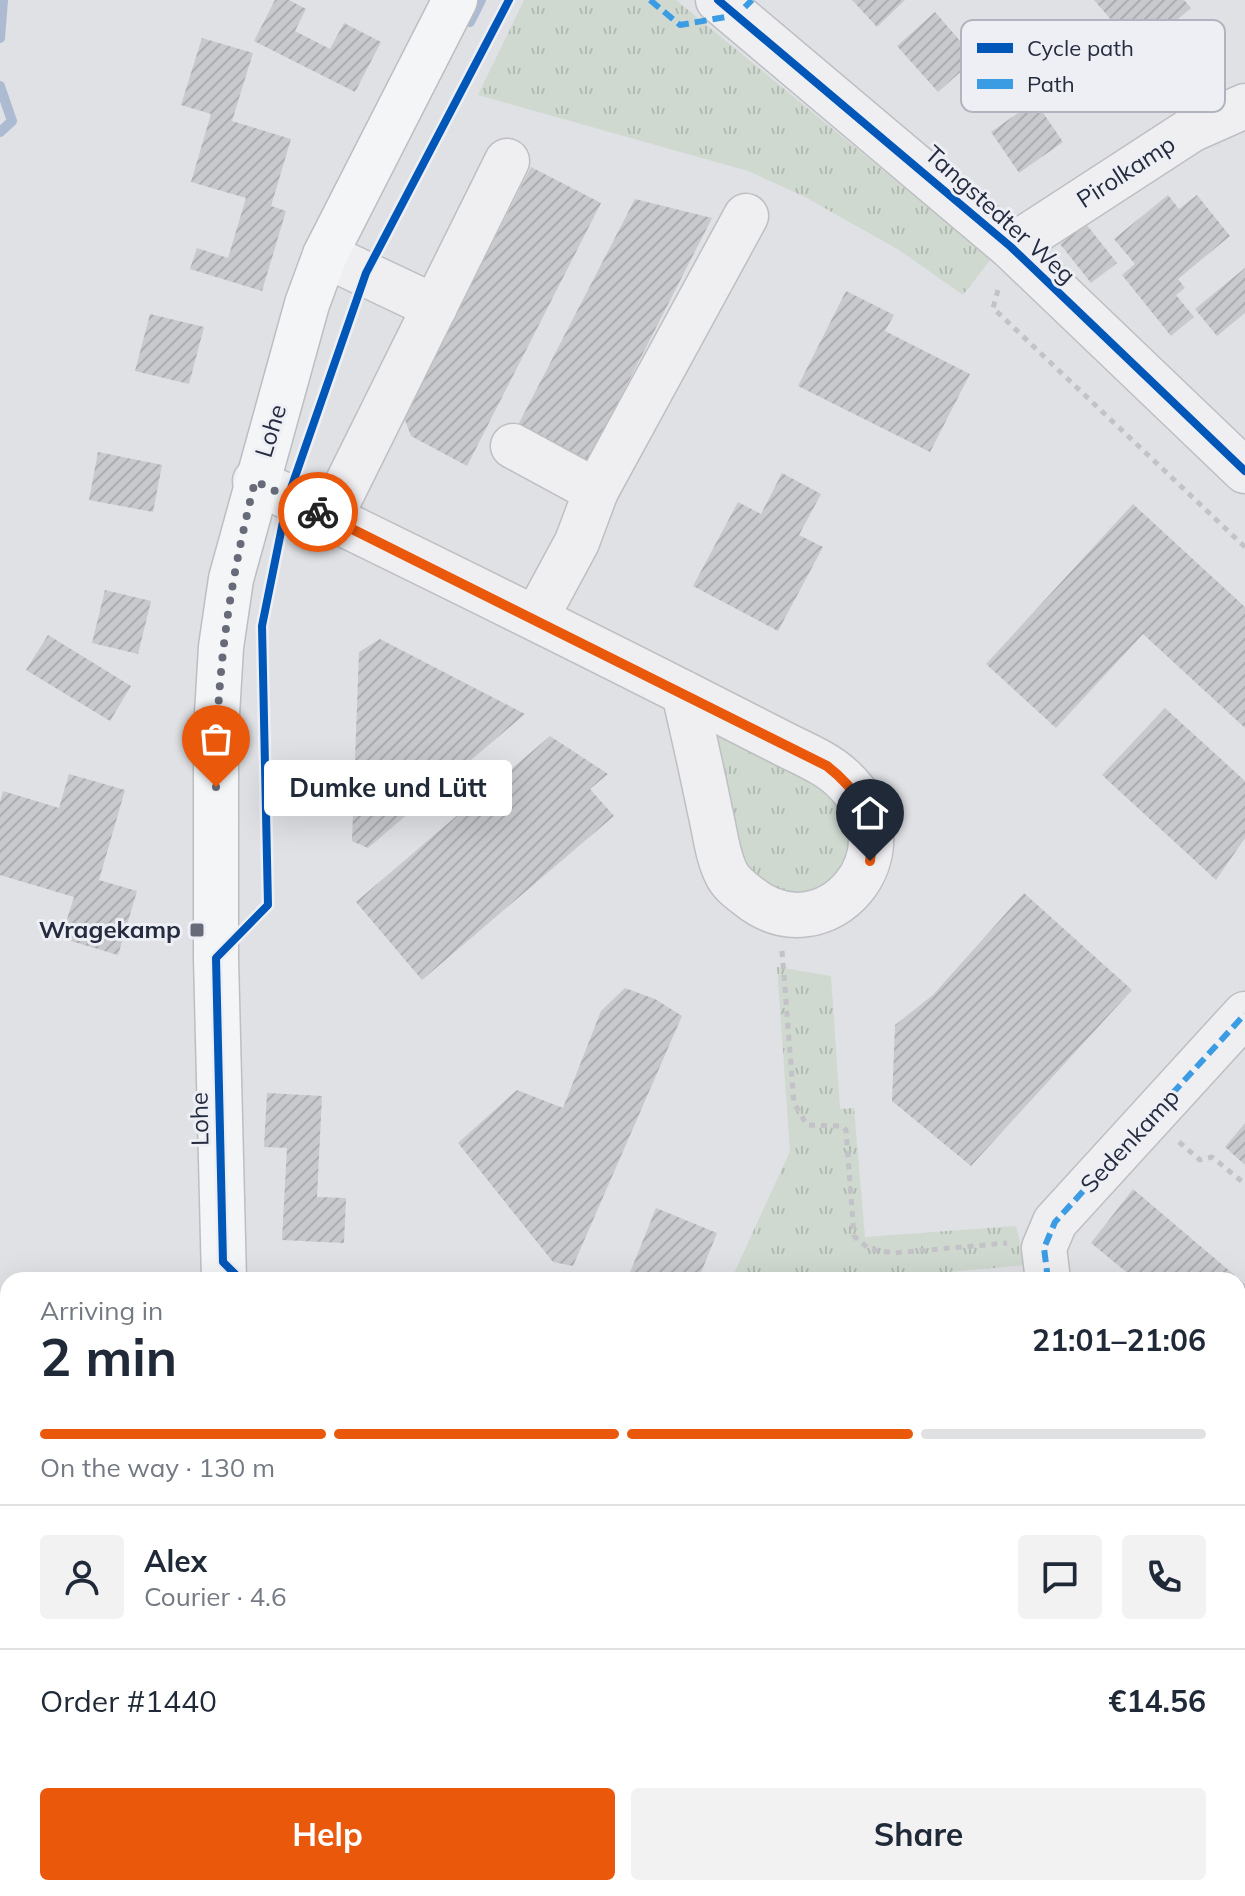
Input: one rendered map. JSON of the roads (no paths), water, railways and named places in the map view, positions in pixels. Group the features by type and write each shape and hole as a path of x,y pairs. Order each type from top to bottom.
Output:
{"main road":[{"name":"Lohe","path":"224,1272 216,958 216,731 221,647 231,579 255,481 307,304 325,255 455,0"}],"street":[{"name":"Tangstedter Weg","path":"718,0 1011,247 1245,471"},
{"name":"Pirolkamp","path":"1011,247 1191,130 1245,106"},
{"path":"330,518 507,161"},
{"path":"536,618 577,542 596,491 746,216"},
{"path":"325,255 435,307"},
{"path":"513,446 596,491"},
{"path":"255,481 536,618 684,693 827,766 850,785 861,801 872,836 870,861 854,889 825,908 806,914 783,914 756,903 727,877 684,693"},
{"name":"Sedenkamp","path":"1046,1264 1055,1222 1245,1014"}],"waterway":[{"path":"0,38 3,0"},
{"path":"470,22 481,0"},
{"path":"0,86 12,121 0,132"}],"place":[{"name":"Dumke und Lütt","path":"216,787"},
{"name":"Wragekamp","path":"197,930"}]}
